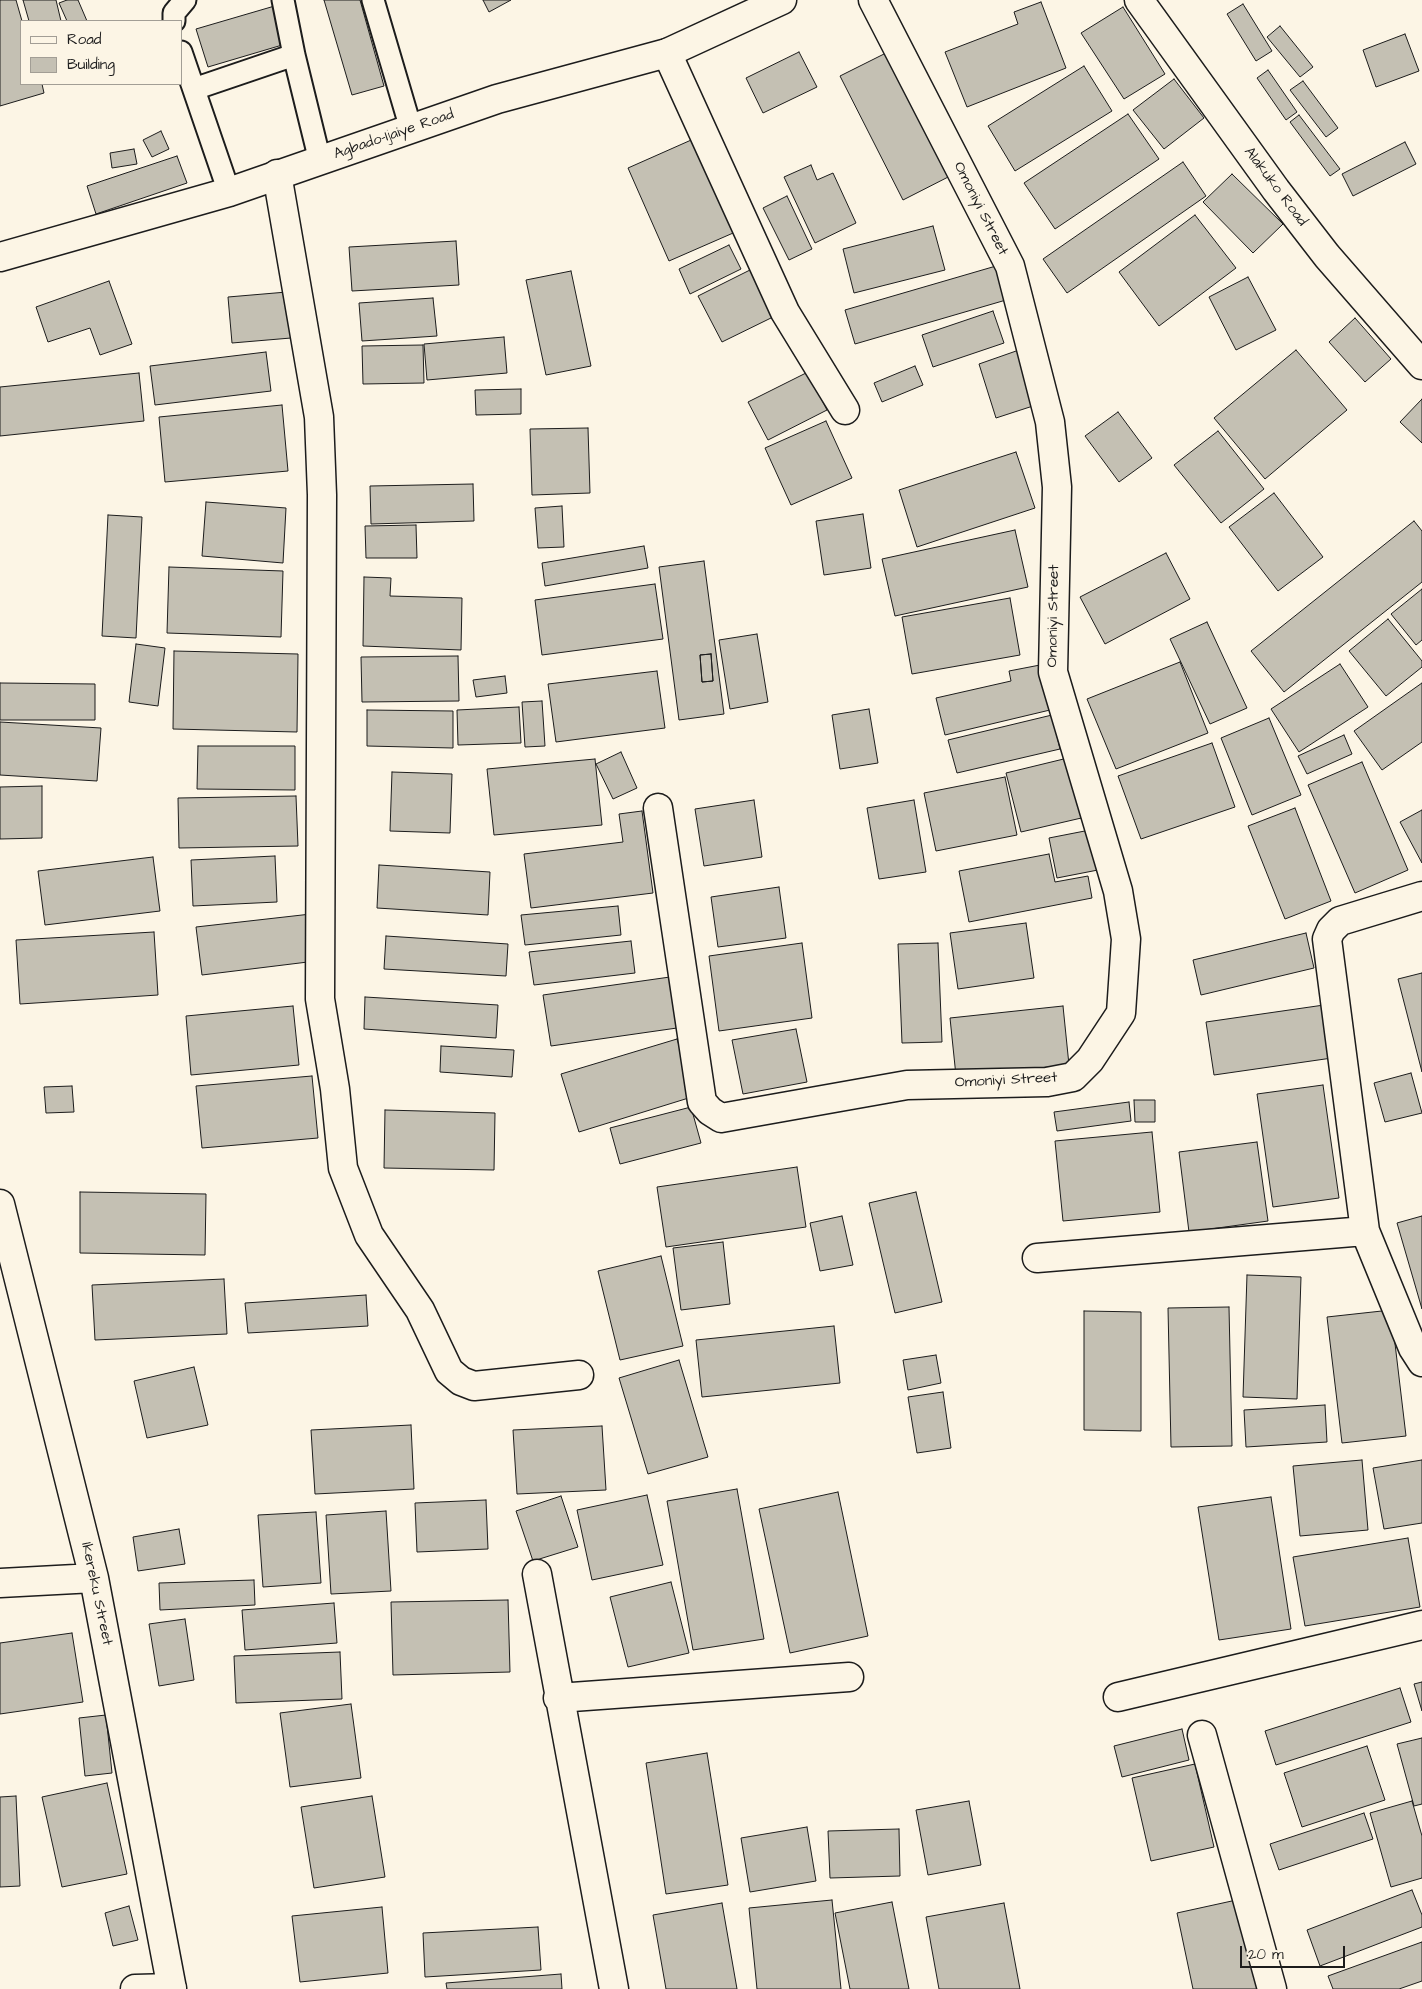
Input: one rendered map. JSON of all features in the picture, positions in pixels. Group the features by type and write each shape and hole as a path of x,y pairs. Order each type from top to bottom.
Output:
{"street":[{"name":"Agbado-Ijaiye Road","path":"1,254 229,192 496,100 668,53 782,0"},
{"name":"Omoniyi Street","path":"658,808 702,1102 710,1112 721,1118 907,1085 1047,1082 1073,1077 1090,1060 1121,1013 1126,939 1118,891 1053,672 1057,487 1050,422 1010,266 874,0"},
{"name":"Alakuko Road","path":"1139,0 1276,190 1327,256 1422,365"},
{"path":"668,53 785,312 845,410"},
{"path":"277,174 319,417 322,495 320,999 335,1089 343,1168 369,1235 420,1310 449,1371 461,1381 474,1386 579,1374"},
{"path":"1422,896 1340,921 1331,930 1327,939 1365,1231 1413,1348 1422,1362"},
{"name":"Ikereku Street","path":"0,1204 94,1578 172,1988"},
{"path":"1037,1258 1365,1231"},
{"path":"537,1574 558,1698 614,1989"},
{"path":"0,1583 94,1578"},
{"path":"1118,1697 1422,1625"},
{"path":"558,1698 849,1677"},
{"path":"1202,1735 1272,1989"},
{"path":"135,1989 172,1988"}],"lane":[{"path":"174,20 174,13 185,0"},
{"path":"283,0 294,55 320,161"},
{"path":"373,0 411,129"},
{"path":"182,55 229,192"},
{"path":"194,89 294,55"}],"building":[{"path":"0,0 16,0 22,20 20,20 20,85 42,85 44,93 0,106"},
{"path":"23,0 56,0 61,20 29,20"},
{"path":"67,0 78,0 87,20 67,20 59,3"},
{"path":"324,0 360,0 384,86 352,95"},
{"path":"483,0 511,0 489,12"},
{"path":"1041,2 1066,68 967,107 945,52 1018,24 1014,12"},
{"path":"1243,4 1272,51 1256,61 1227,14"},
{"path":"278,5 289,43 208,67 196,29"},
{"path":"1123,7 1165,74 1124,99 1081,33"},
{"path":"1280,26 1313,67 1300,77 1267,37"},
{"path":"1405,34 1419,71 1376,87 1363,50"},
{"path":"894,49 956,173 903,200 840,76"},
{"path":"799,52 817,87 763,113 746,78"},
{"path":"1084,66 1112,111 1015,171 988,126"},
{"path":"1268,70 1297,112 1286,120 1257,78"},
{"path":"1174,79 1204,118 1164,149 1133,110"},
{"path":"1303,81 1338,128 1326,137 1290,90"},
{"path":"1128,114 1159,159 1055,229 1024,183"},
{"path":"1299,115 1340,169 1330,176 1290,122"},
{"path":"161,131 169,149 152,157 143,140"},
{"path":"698,137 740,230 669,261 628,168"},
{"path":"1405,142 1416,164 1353,196 1342,174"},
{"path":"134,149 137,164 112,168 110,153"},
{"path":"177,156 187,183 96,214 87,186"},
{"path":"1183,162 1206,196 1067,293 1043,259"},
{"path":"811,165 817,180 833,173 856,223 815,243 784,177"},
{"path":"1232,174 1283,224 1253,253 1203,202"},
{"path":"787,196 812,249 789,260 763,208"},
{"path":"1195,215 1236,268 1159,326 1119,272"},
{"path":"933,226 945,270 854,293 843,249"},
{"path":"456,241 459,285 352,291 349,247"},
{"path":"729,245 741,269 690,294 679,269"},
{"path":"996,266 1006,300 855,344 845,310"},
{"path":"750,270 773,317 722,342 698,296"},
{"path":"571,271 591,366 546,375 526,280"},
{"path":"1248,277 1276,330 1236,350 1209,297"},
{"path":"109,281 132,344 100,355 90,328 48,342 36,307"},
{"path":"287,292 291,338 232,343 228,297"},
{"path":"433,298 437,336 362,341 359,303"},
{"path":"993,311 1004,343 933,367 922,335"},
{"path":"1355,318 1391,359 1365,382 1329,342"},
{"path":"504,337 507,373 427,380 424,344"},
{"path":"423,345 424,383 363,384 362,346"},
{"path":"1019,350 1036,405 996,418 979,364"},
{"path":"1296,350 1347,410 1265,479 1214,418"},
{"path":"266,352 271,391 155,405 150,366"},
{"path":"915,366 923,385 882,402 874,383"},
{"path":"808,372 827,410 768,440 748,402"},
{"path":"139,373 144,421 0,436 0,387"},
{"path":"521,389 521,414 476,415 475,390"},
{"path":"1422,399 1422,443 1400,422"},
{"path":"282,405 288,471 165,482 159,417"},
{"path":"1118,412 1152,458 1119,482 1085,436"},
{"path":"826,421 852,478 791,505 765,448"},
{"path":"588,428 590,493 532,495 530,429"},
{"path":"1218,431 1264,489 1221,523 1174,465"},
{"path":"1016,452 1035,508 917,547 899,490"},
{"path":"473,484 474,521 371,524 370,486"},
{"path":"1274,493 1323,557 1278,591 1229,527"},
{"path":"206,502 286,508 283,563 202,556"},
{"path":"562,506 564,547 538,548 535,508"},
{"path":"863,514 871,568 824,575 816,521"},
{"path":"108,515 142,517 136,638 102,636"},
{"path":"1414,521 1422,531 1422,582 1284,692 1251,651"},
{"path":"416,525 417,558 366,558 365,526"},
{"path":"1015,530 1028,587 895,616 882,559"},
{"path":"644,546 648,568 545,586 542,563"},
{"path":"1166,553 1190,599 1105,644 1080,597"},
{"path":"704,561 724,714 679,720 659,567","holes":["711,654 713,681 702,682 700,655"]},
{"path":"169,567 283,571 281,637 167,633"},
{"path":"364,577 391,578 390,596 462,598 461,650 363,646"},
{"path":"655,584 663,639 542,655 535,600"},
{"path":"1422,589 1422,640 1416,645 1391,614"},
{"path":"1010,598 1020,655 912,674 902,617"},
{"path":"1388,619 1422,661 1422,667 1386,696 1349,651"},
{"path":"1207,622 1247,708 1210,724 1170,639"},
{"path":"757,634 768,702 730,709 719,640"},
{"path":"136,644 165,648 158,706 129,702"},
{"path":"174,651 298,654 297,732 173,729"},
{"path":"711,654 713,681 702,682 700,655"},
{"path":"458,656 459,701 362,702 361,657"},
{"path":"1180,662 1208,733 1116,769 1087,699"},
{"path":"1340,664 1368,707 1299,752 1271,709"},
{"path":"1040,665 1050,710 945,735 936,698 1011,681 1009,671"},
{"path":"657,671 665,728 556,742 548,684"},
{"path":"505,676 507,693 476,697 473,680"},
{"path":"0,683 95,684 95,720 0,720"},
{"path":"1422,683 1422,742 1382,770 1354,731"},
{"path":"542,701 545,746 525,747 522,702"},
{"path":"519,707 521,743 458,745 457,710"},
{"path":"869,709 878,763 840,769 832,715"},
{"path":"367,710 453,711 453,748 367,746"},
{"path":"1052,715 1060,749 957,773 948,740"},
{"path":"1269,718 1301,795 1252,815 1221,738"},
{"path":"0,722 101,728 97,781 0,775"},
{"path":"1344,735 1352,754 1307,774 1298,756"},
{"path":"1212,743 1235,807 1141,839 1118,776"},
{"path":"198,746 295,746 295,790 197,789"},
{"path":"621,752 637,788 613,799 596,764"},
{"path":"1076,756 1090,816 1021,832 1006,773"},
{"path":"595,759 602,825 494,835 487,769"},
{"path":"1362,762 1408,870 1355,893 1308,785"},
{"path":"392,772 452,774 450,833 390,831"},
{"path":"1005,777 1017,835 936,851 924,793"},
{"path":"42,786 42,838 0,839 0,787"},
{"path":"296,796 298,846 179,848 178,798"},
{"path":"754,800 762,857 704,866 695,809"},
{"path":"914,800 926,872 879,879 867,808"},
{"path":"1295,808 1331,901 1285,919 1248,826"},
{"path":"1422,810 1422,863 1400,822"},
{"path":"642,811 653,893 531,908 524,854 623,842 619,814"},
{"path":"1095,829 1103,869 1057,878 1049,838"},
{"path":"1049,854 1055,882 1088,876 1092,898 969,922 959,871"},
{"path":"275,856 277,902 193,906 191,860"},
{"path":"153,857 160,911 45,925 38,871"},
{"path":"379,865 490,872 488,915 377,908"},
{"path":"779,887 786,938 718,947 711,897"},
{"path":"618,906 621,935 525,945 521,915"},
{"path":"311,914 316,961 202,975 196,927"},
{"path":"1026,923 1034,978 958,989 950,933"},
{"path":"154,932 158,995 20,1004 16,940"},
{"path":"1306,933 1314,968 1201,995 1193,960"},
{"path":"386,936 508,944 506,976 384,969"},
{"path":"631,941 635,973 534,985 529,952"},
{"path":"802,943 812,1018 719,1031 709,956"},
{"path":"938,943 942,1042 902,1043 898,944"},
{"path":"1422,973 1422,1072 1398,979"},
{"path":"670,977 677,1028 551,1046 543,995"},
{"path":"365,997 498,1005 496,1038 364,1029"},
{"path":"1324,1005 1332,1058 1214,1075 1206,1022"},
{"path":"293,1006 299,1065 191,1075 186,1016"},
{"path":"1063,1006 1069,1065 956,1076 950,1018"},
{"path":"796,1029 807,1082 743,1094 732,1040"},
{"path":"677,1039 695,1096 579,1132 561,1074"},
{"path":"441,1046 514,1050 512,1077 440,1072"},
{"path":"1411,1073 1422,1113 1385,1122 1374,1083"},
{"path":"312,1076 318,1138 202,1148 196,1086"},
{"path":"1323,1085 1339,1198 1273,1207 1257,1094"},
{"path":"72,1086 74,1112 46,1113 44,1087"},
{"path":"1134,1100 1155,1100 1155,1122 1135,1122"},
{"path":"1129,1102 1131,1121 1057,1131 1054,1112"},
{"path":"691,1107 701,1143 620,1164 610,1128"},
{"path":"385,1110 495,1113 494,1170 384,1168"},
{"path":"1152,1132 1160,1212 1063,1221 1055,1141"},
{"path":"1257,1142 1268,1221 1189,1232 1179,1152"},
{"path":"797,1167 806,1227 666,1247 657,1187"},
{"path":"80,1192 206,1194 205,1255 80,1253"},
{"path":"916,1192 942,1302 895,1313 869,1203"},
{"path":"842,1216 853,1265 820,1271 810,1223"},
{"path":"1422,1216 1422,1309 1397,1223"},
{"path":"723,1242 730,1304 681,1310 673,1248"},
{"path":"661,1256 683,1346 620,1360 598,1271"},
{"path":"1247,1275 1301,1277 1297,1399 1243,1397"},
{"path":"224,1279 227,1334 95,1340 92,1285"},
{"path":"366,1295 368,1326 248,1333 245,1303"},
{"path":"1229,1307 1232,1446 1171,1447 1168,1308"},
{"path":"1391,1310 1406,1436 1342,1443 1327,1317"},
{"path":"1084,1311 1141,1312 1141,1431 1084,1430"},
{"path":"834,1326 840,1383 702,1397 696,1340"},
{"path":"936,1355 941,1383 908,1390 903,1360"},
{"path":"679,1360 708,1457 648,1474 619,1378"},
{"path":"194,1367 208,1425 147,1438 134,1381"},
{"path":"943,1392 951,1448 917,1453 908,1397"},
{"path":"1325,1405 1327,1442 1246,1447 1244,1410"},
{"path":"411,1425 414,1489 315,1494 311,1430"},
{"path":"602,1426 606,1490 517,1494 513,1430"},
{"path":"1362,1460 1368,1530 1300,1536 1293,1466"},
{"path":"1422,1460 1422,1523 1384,1529 1373,1468"},
{"path":"737,1489 764,1639 693,1650 667,1501"},
{"path":"838,1492 868,1636 790,1653 759,1509"},
{"path":"647,1495 663,1565 592,1580 577,1510"},
{"path":"561,1496 578,1547 533,1561 516,1511"},
{"path":"1271,1497 1291,1629 1219,1640 1198,1507"},
{"path":"486,1500 488,1549 417,1552 415,1503"},
{"path":"386,1511 391,1591 331,1594 326,1515"},
{"path":"316,1512 321,1583 263,1587 258,1515"},
{"path":"179,1529 185,1564 138,1571 133,1537"},
{"path":"1408,1538 1420,1607 1305,1626 1293,1557"},
{"path":"254,1580 255,1605 160,1610 159,1583"},
{"path":"671,1582 689,1653 628,1667 610,1597"},
{"path":"508,1600 510,1672 393,1675 391,1602"},
{"path":"334,1603 337,1643 245,1650 242,1610"},
{"path":"185,1619 194,1680 159,1686 149,1624"},
{"path":"72,1633 83,1702 0,1714 0,1643"},
{"path":"340,1652 342,1699 236,1703 234,1656"},
{"path":"1422,1682 1422,1711 1414,1684"},
{"path":"1400,1688 1411,1722 1276,1765 1265,1731"},
{"path":"351,1704 361,1778 290,1787 280,1713"},
{"path":"106,1715 112,1773 85,1776 79,1718"},
{"path":"1182,1729 1189,1760 1122,1777 1114,1746"},
{"path":"1422,1738 1422,1804 1414,1806 1397,1744"},
{"path":"1367,1746 1385,1800 1302,1827 1284,1773"},
{"path":"707,1753 728,1885 666,1894 646,1763"},
{"path":"1195,1764 1214,1847 1151,1861 1132,1778"},
{"path":"107,1783 127,1874 62,1887 42,1797"},
{"path":"16,1796 20,1886 0,1887 0,1797"},
{"path":"372,1796 385,1877 314,1888 301,1807"},
{"path":"969,1801 981,1865 928,1875 916,1810"},
{"path":"1412,1801 1422,1836 1422,1878 1391,1887 1370,1813"},
{"path":"1364,1813 1373,1839 1279,1870 1270,1844"},
{"path":"807,1827 816,1881 750,1892 741,1838"},
{"path":"899,1829 900,1876 830,1878 828,1831"},
{"path":"1412,1890 1422,1915 1422,1927 1320,1966 1307,1930"},
{"path":"1241,1899 1261,1989 1193,1989 1177,1913"},
{"path":"832,1900 841,1989 757,1989 749,1908"},
{"path":"892,1902 909,1989 850,1989 835,1913"},
{"path":"722,1903 737,1989 666,1989 653,1915"},
{"path":"1004,1903 1020,1989 939,1989 926,1917"},
{"path":"129,1906 138,1940 113,1946 105,1913"},
{"path":"382,1907 388,1973 300,1982 292,1916"},
{"path":"538,1927 541,1970 425,1977 423,1933"},
{"path":"1422,1942 1422,1981 1399,1989 1333,1989 1328,1976"},
{"path":"561,1974 562,1989 447,1989 446,1983"}]}
